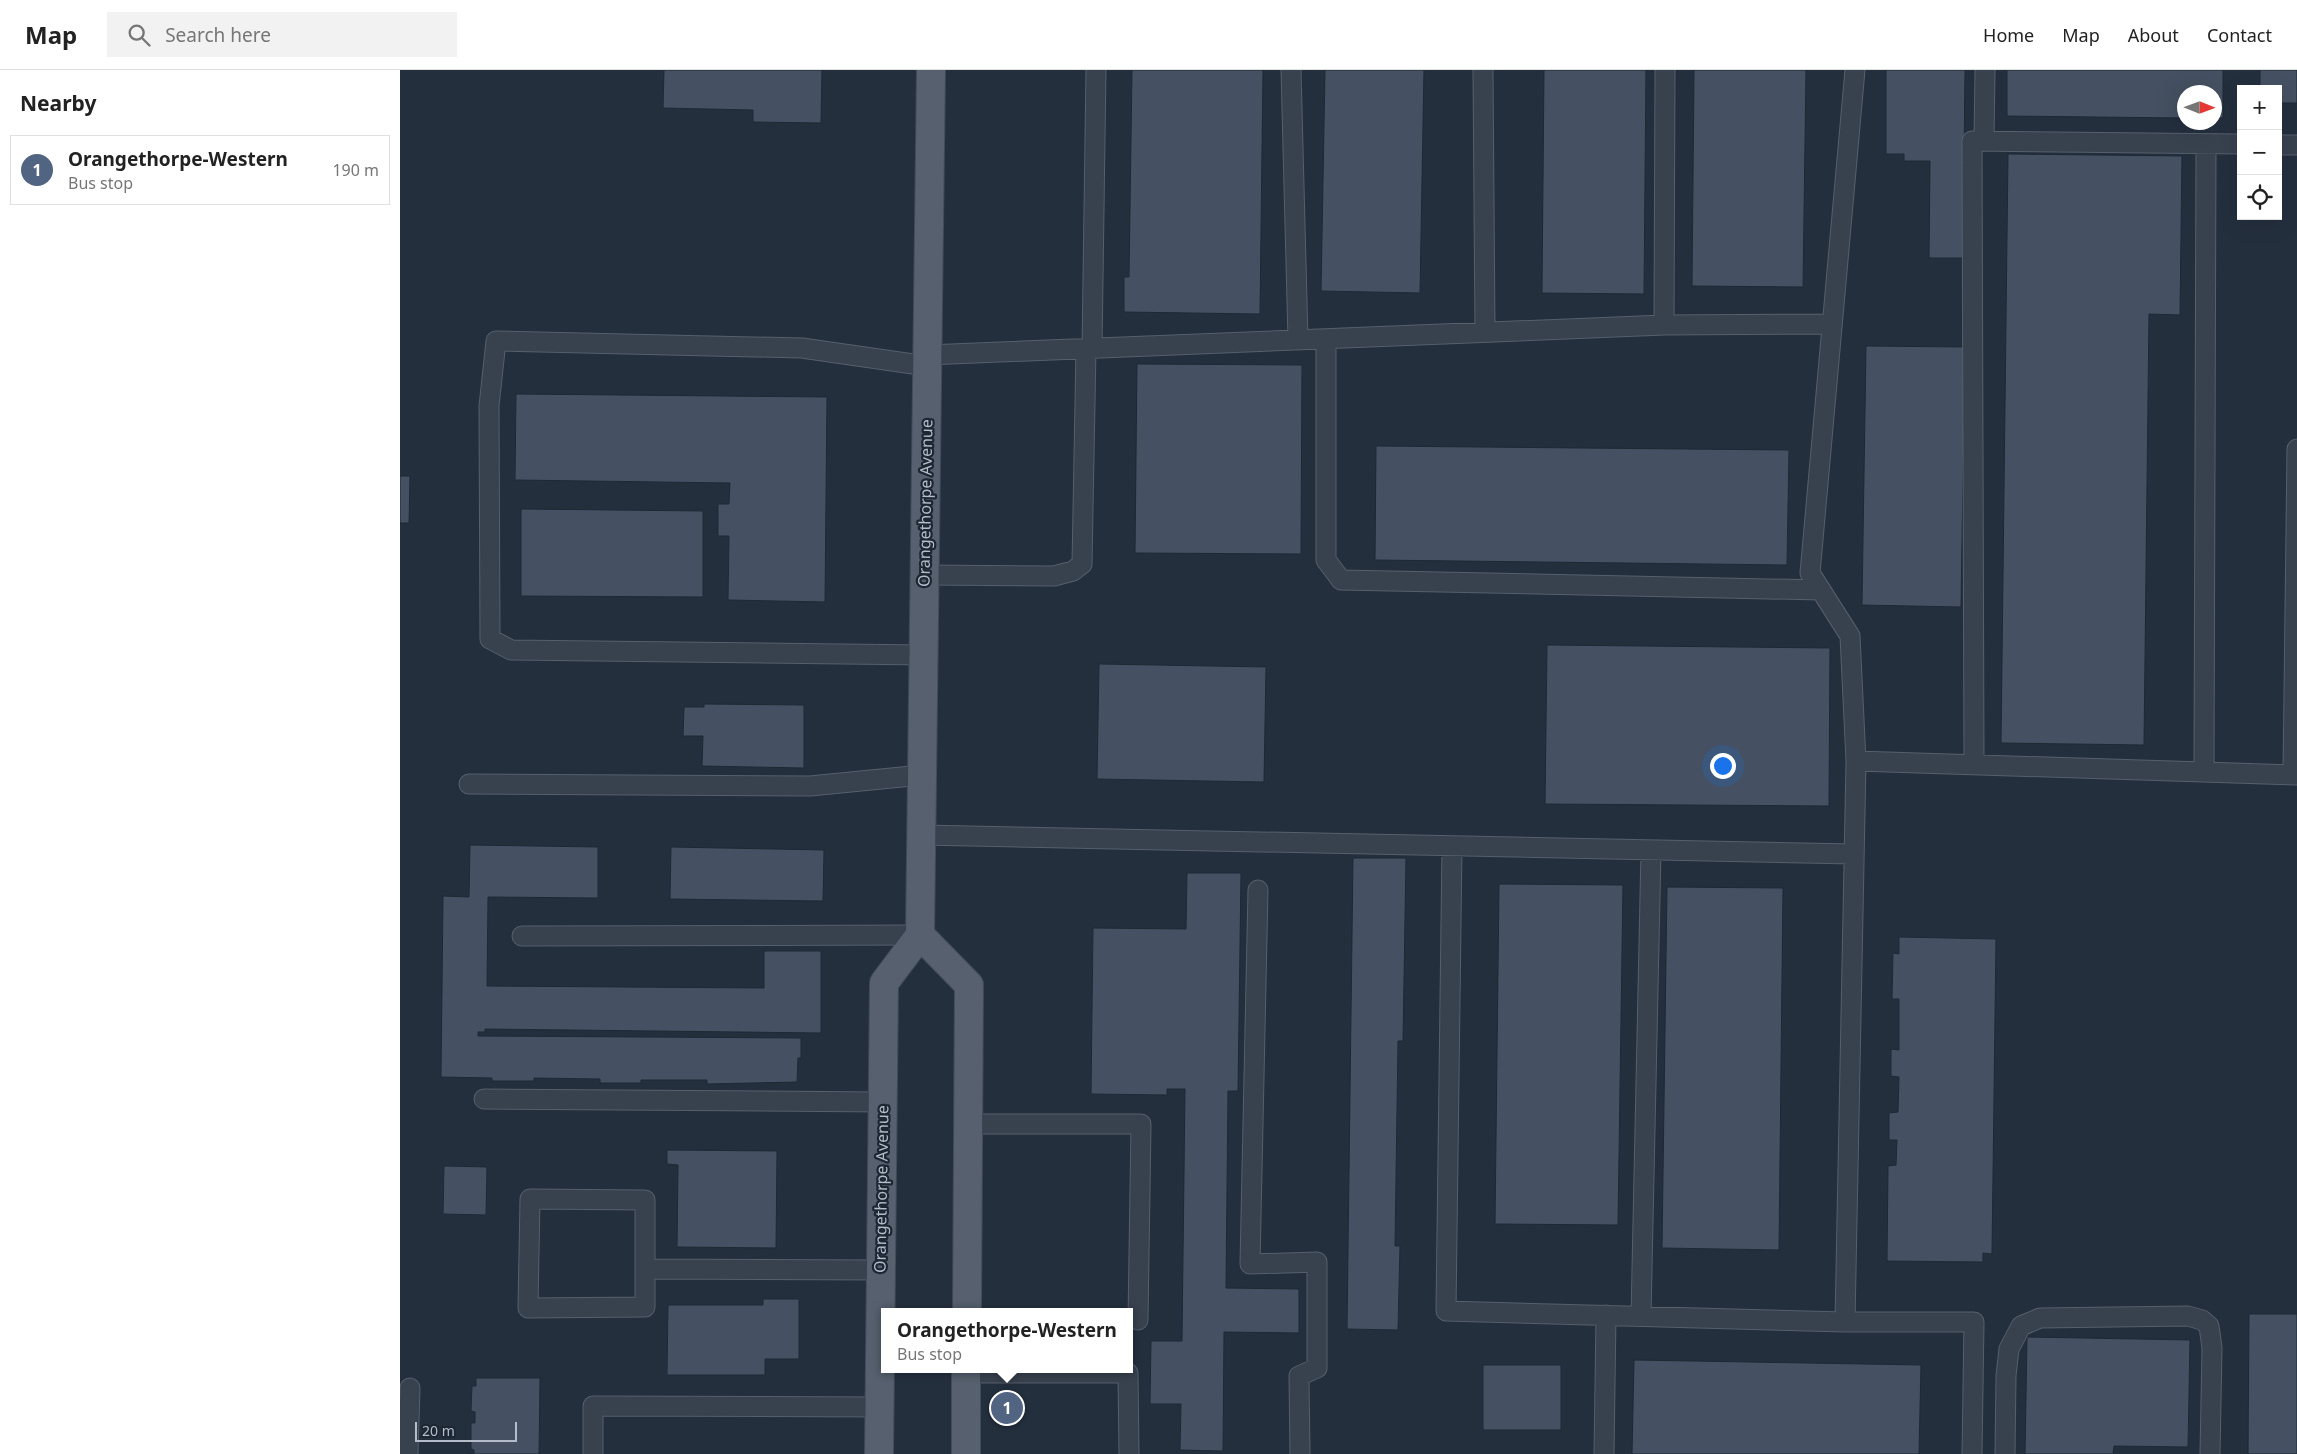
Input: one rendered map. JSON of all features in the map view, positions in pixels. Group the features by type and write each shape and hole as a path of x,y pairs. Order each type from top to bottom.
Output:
{"main road":[{"name":"Orangethorpe Avenue","path":"879,1454 884,983 920,936 931,70"},
{"path":"920,936 969,985 967,1308"},
{"path":"966,1373 966,1454"}],"lane":[{"path":"925,575 1054,576 1073,571 1082,564 1096,70"},
{"path":"1291,70 1298,340"},
{"path":"1484,70 1485,332"},
{"path":"1664,325 1665,70"},
{"path":"1845,1322 1856,761 1850,636 1810,573 1855,70"},
{"path":"1984,70 1984,140"},
{"path":"1974,765 1972,141 2237,144"},
{"path":"2204,772 2206,144"},
{"path":"2282,145 2297,145"},
{"path":"924,655 511,650 490,639 490,406 496,341 802,348 927,361 1089,349 1485,332 1664,325 1832,324"},
{"path":"1326,339 1326,560 1341,580 1821,590"},
{"path":"1856,761 2295,775 2297,449"},
{"path":"469,784 810,786 922,775"},
{"path":"921,835 1854,854"},
{"path":"1452,846 1446,1311 1845,1322 1974,1322 1972,1454"},
{"path":"1641,1316 1651,850"},
{"path":"1258,890 1250,1264 1317,1262 1318,1368 1299,1376 1300,1454"},
{"path":"522,936 920,936"},
{"path":"484,1099 882,1102"},
{"path":"968,1124 1141,1124 1138,1320"},
{"path":"530,1199 645,1200 645,1269 645,1307 528,1308 530,1199"},
{"path":"645,1269 880,1270"},
{"path":"1604,1454 1606,1315"},
{"path":"2005,1454 2006,1376 2009,1349 2021,1326 2040,1318 2188,1316 2202,1320 2209,1326 2212,1348 2210,1454"},
{"path":"1074,1373 1128,1374 1129,1454"},
{"path":"408,1454 410,1388"},
{"path":"593,1454 593,1406 879,1407"}],"building":[{"path":"664,70 822,70 821,123 753,122 753,110 663,108"},
{"path":"1132,70 1263,70 1260,314 1124,312 1124,277 1129,277"},
{"path":"1325,70 1424,70 1420,293 1321,291"},
{"path":"1544,70 1646,70 1644,294 1542,293"},
{"path":"1694,70 1806,70 1803,287 1692,286"},
{"path":"1886,70 1965,70 1963,258 1929,258 1930,161 1904,161 1904,154 1886,154"},
{"path":"2007,70 2223,70 2223,118 2222,85 2177,85 2177,118 2007,116"},
{"path":"2260,70 2297,70 2297,103 2282,103 2282,85 2260,85"},
{"path":"2008,154 2182,156 2180,315 2149,314 2144,745 2001,743"},
{"path":"1866,346 1965,347 1961,607 1862,605"},
{"path":"1137,364 1302,365 1301,554 1135,553"},
{"path":"516,394 827,397 825,602 728,600 729,536 718,536 718,504 729,504 730,483 515,480"},
{"path":"1376,446 1789,450 1787,565 1375,560"},
{"path":"400,476 410,476 409,523 400,523"},
{"path":"521,509 703,511 703,597 521,596"},
{"path":"1547,645 1830,648 1829,806 1545,804"},
{"path":"1099,664 1266,667 1264,782 1097,779"},
{"path":"704,704 804,705 804,768 702,766 703,736 683,736 684,707 704,707"},
{"path":"470,845 598,847 598,898 488,897 487,986 764,988 764,951 821,951 821,1033 485,1029 485,1032 478,1032 478,1036 801,1038 801,1058 798,1058 797,1082 707,1084 707,1080 641,1080 641,1083 600,1083 600,1079 534,1078 534,1081 492,1081 492,1078 441,1077 443,896 469,897"},
{"path":"671,847 824,850 823,901 670,899"},
{"path":"1353,858 1406,858 1403,1041 1398,1041 1395,1246 1400,1246 1398,1330 1347,1329"},
{"path":"1187,873 1241,873 1238,1091 1228,1091 1226,1288 1299,1289 1299,1333 1224,1332 1223,1451 1180,1450 1181,1404 1150,1404 1151,1341 1182,1341 1185,1089 1167,1089 1167,1095 1091,1094 1093,928 1186,929"},
{"path":"1499,884 1623,885 1618,1225 1495,1224"},
{"path":"1667,887 1783,888 1779,1250 1662,1248"},
{"path":"1899,937 1996,939 1992,1254 1983,1253 1983,1262 1887,1261 1888,1166 1896,1165 1897,1140 1889,1140 1889,1113 1898,1112 1899,1077 1891,1076 1891,1049 1899,1050 1899,999 1892,999 1893,953 1899,954"},
{"path":"667,1150 777,1151 776,1248 677,1247 678,1165 667,1164"},
{"path":"444,1166 487,1167 486,1215 443,1214"},
{"path":"763,1299 799,1299 799,1359 765,1359 765,1375 667,1375 668,1305 763,1305"},
{"path":"2249,1314 2297,1314 2297,1454 2248,1454"},
{"path":"2027,1337 2190,1340 2188,1447 2114,1446 2113,1454 2025,1454"},
{"path":"1634,1360 1921,1365 1919,1454 1632,1454"},
{"path":"1483,1365 1561,1365 1561,1430 1483,1430"},
{"path":"476,1378 540,1378 539,1454 467,1454 474,1453 474,1450 471,1449 471,1423 475,1423 475,1412 471,1411 472,1386 476,1386"}],"place":[{"name":"Orangethorpe-Western","path":"1007,1408"}]}
